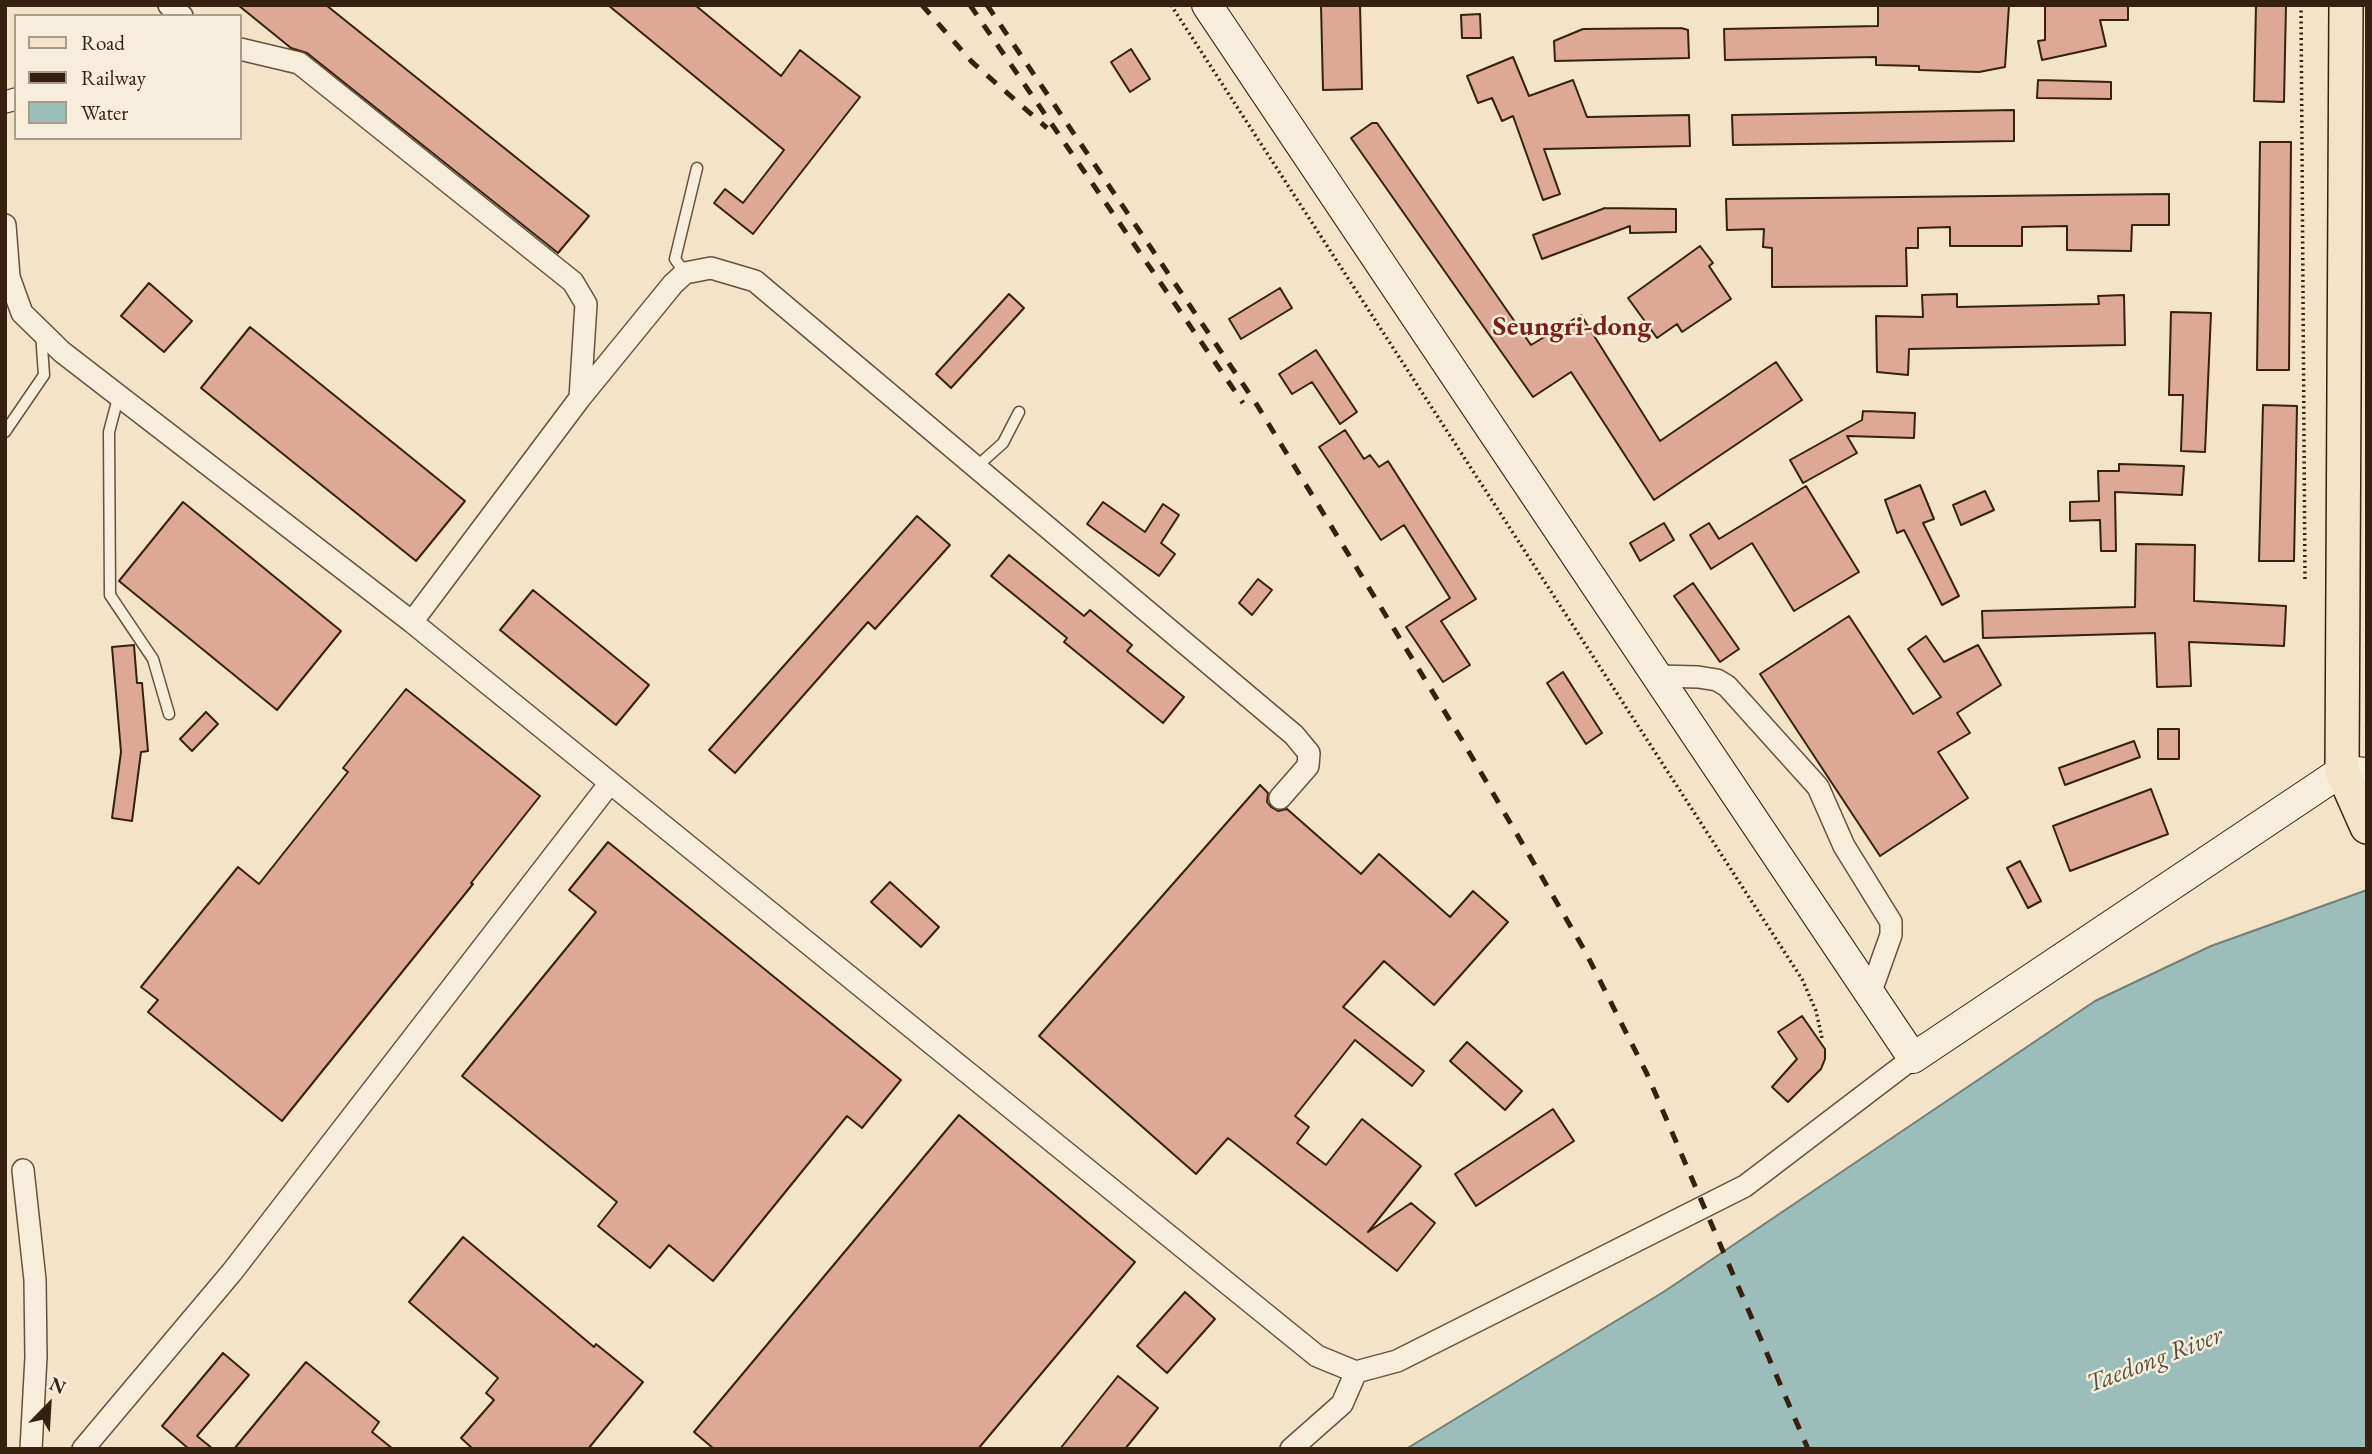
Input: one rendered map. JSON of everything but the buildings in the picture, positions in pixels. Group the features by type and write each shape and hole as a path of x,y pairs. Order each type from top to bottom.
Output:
{"main road":[{"path":"1207,5 1913,1058 2354,772"},
{"path":"2346,5 2354,772 2367,827"}],"street":[{"path":"242,49 299,63 573,282 586,304 580,398"},
{"path":"5,225 9,277 22,313 41,333 412,622 1317,1356 1356,1372 1397,1361 1745,1186 1913,1058"},
{"path":"412,622 580,398 673,284 685,273 711,268 755,281 974,469 1294,735 1309,753 1308,766 1280,798"},
{"path":"1657,676 1698,677 1717,680 1727,686 1818,788 1844,846 1891,922 1891,935 1870,993"},
{"path":"83,1449 232,1272 610,783"},
{"path":"23,1170 35,1293 36,1357 31,1449"},
{"path":"1291,1449 1342,1404 1356,1372"}],"lane":[{"path":"685,273 675,259 697,168"},
{"path":"5,432 44,375 41,333"},
{"path":"119,394 109,432 110,595 153,659 169,714"},
{"path":"974,469 1003,443 1019,412"}],"path":[{"path":"1171,5 1802,979 1822,1038"},
{"path":"2301,5 2305,582"}],"water":[{"name":"Taedong River","path":"2367,890 2367,1449 1406,1449 1665,1291 2095,1001 2211,946"}],"railway":[{"path":"922,5 972,62 1047,128"},
{"path":"970,5 1243,403"},
{"path":"987,5 1257,405 1462,740 1585,951 1647,1074 1808,1449"}],"district":[{"name":"Seungri-dong","path":"1572,327"}]}
